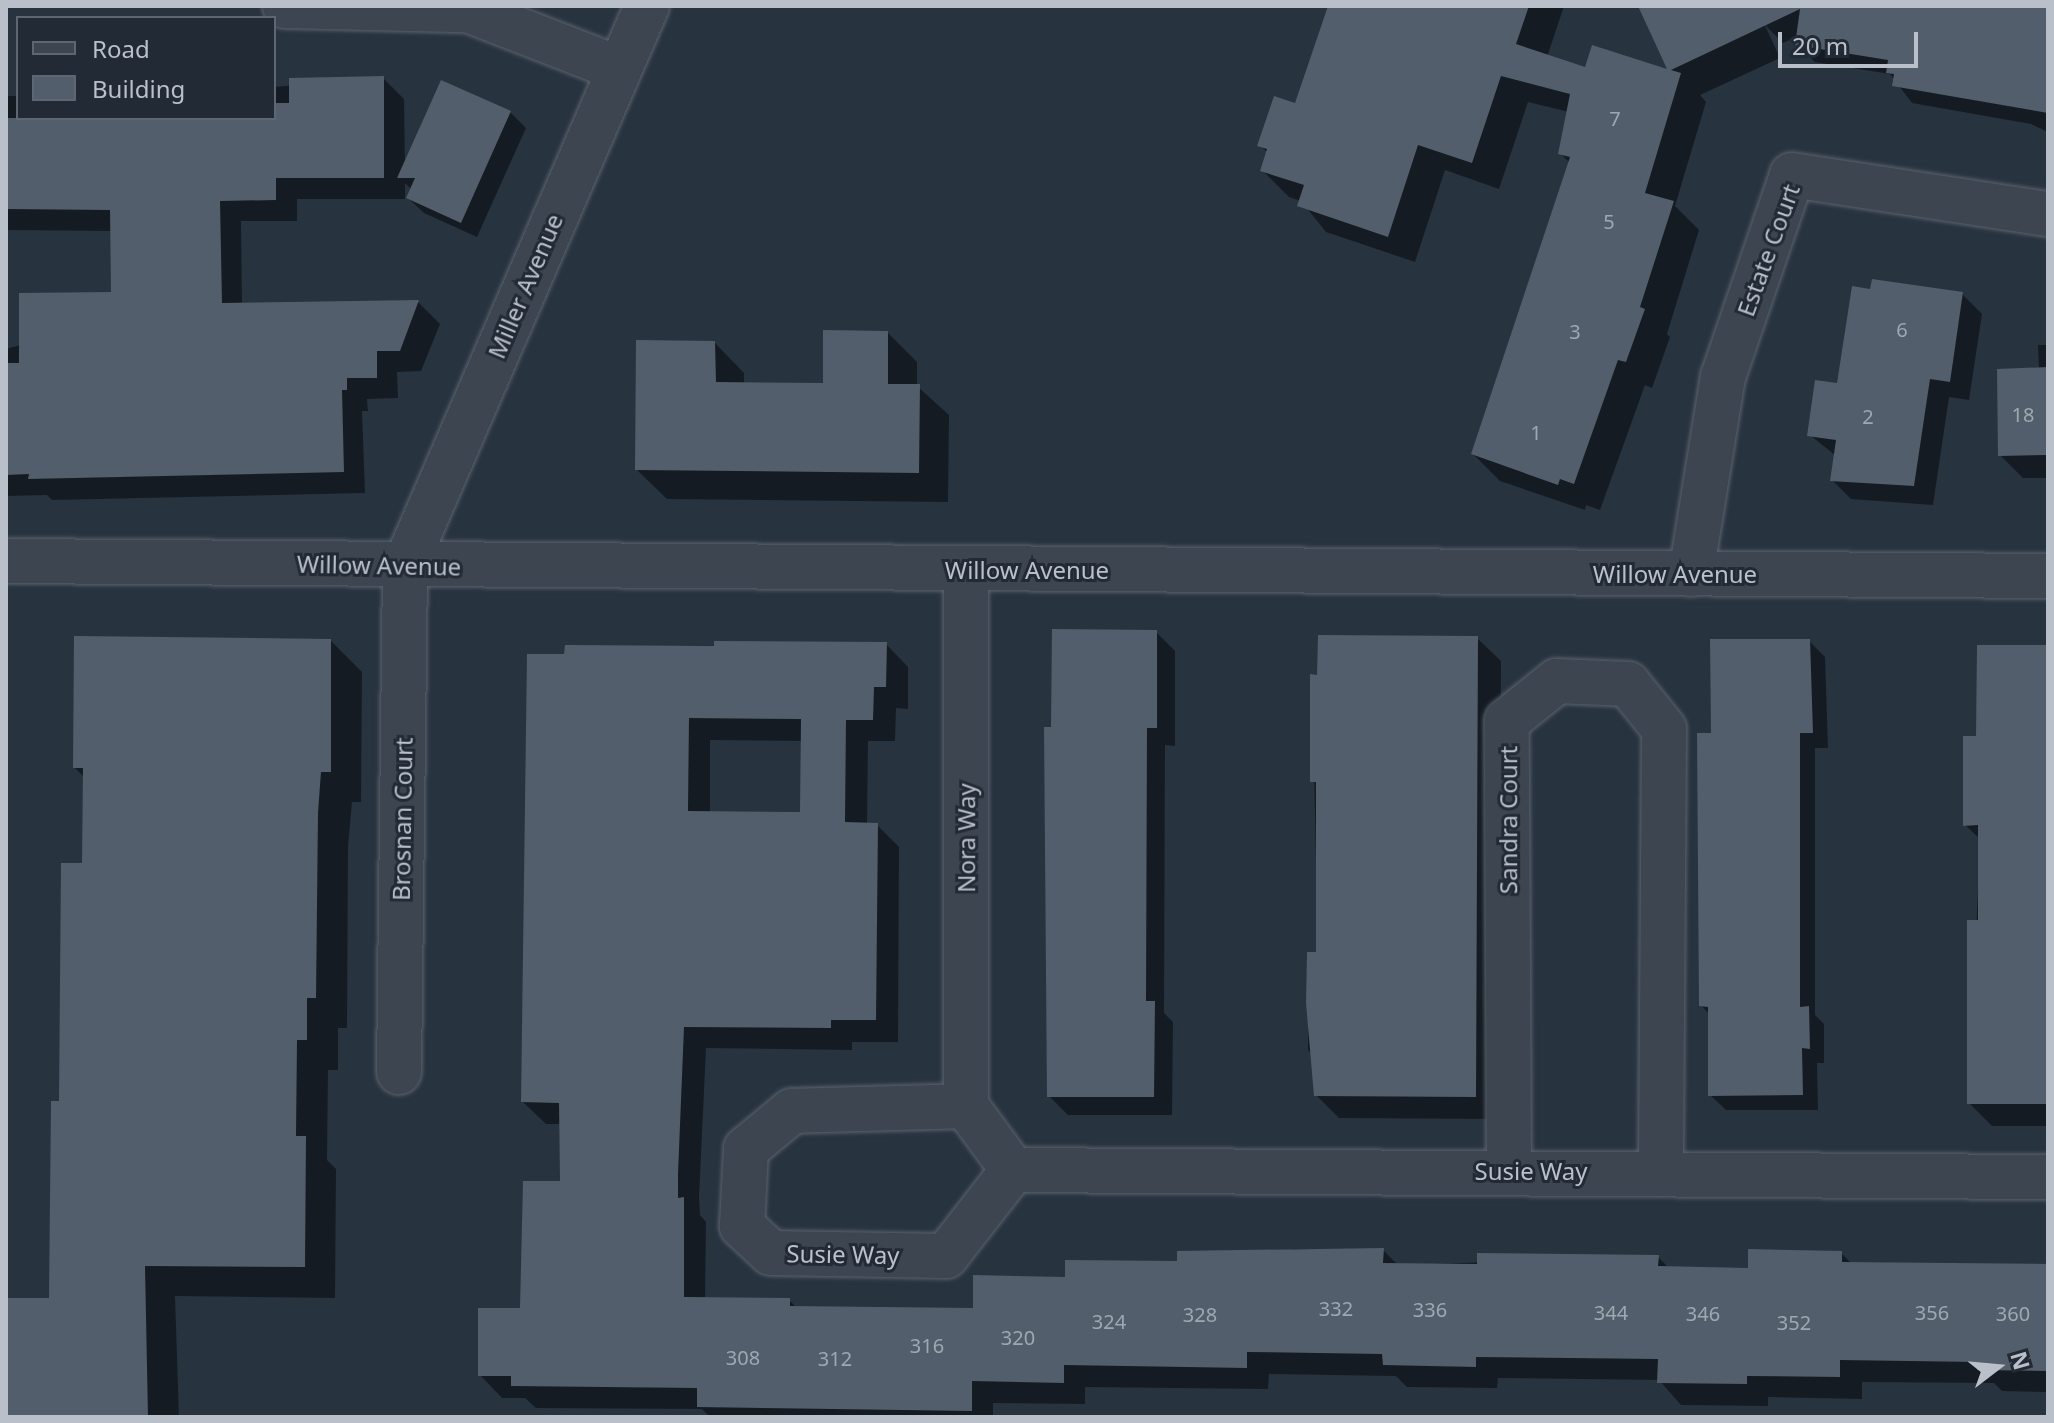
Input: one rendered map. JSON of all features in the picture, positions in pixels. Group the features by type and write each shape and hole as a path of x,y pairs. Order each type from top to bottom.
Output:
{"street":[{"path":"285,6 468,10 619,69"},
{"name":"Miller Avenue","path":"405,566 647,6"},
{"name":"Estate Court","path":"1691,574 1723,377 1792,175 2048,214"},
{"name":"Willow Avenue","path":"6,561 2048,576"},
{"name":"Brosnan Court","path":"399,1072 405,566"},
{"name":"Nora Way","path":"966,569 966,1106"},
{"name":"Sandra Court","path":"1509,1170 1507,721 1557,681 1628,684 1664,729 1661,1172"},
{"path":"966,1106 1013,1170"},
{"name":"Susie Way","path":"966,1106 792,1111 746,1149 742,1226 771,1253 946,1256 1013,1170 1509,1170 2048,1177"}],"building":[{"path":"1328,6 1529,6 1516,44 1585,67 1592,45 1667,69 1638,6 2048,6 2048,113 1892,86 1894,74 1886,73 1888,60 1795,45 1800,9 1671,70 1681,73 1645,193 1674,201 1640,307 1645,309 1626,362 1618,360 1574,484 1560,479 1558,485 1471,454 1570,157 1558,154 1570,94 1501,76 1472,163 1418,145 1388,237 1297,206 1304,185 1260,171 1267,149 1257,146 1274,96 1295,103"},
{"path":"384,76 384,178 276,178 276,200 220,201 222,303 419,300 400,351 377,351 377,378 347,378 347,390 342,390 344,472 28,479 29,474 6,475 6,363 19,363 19,293 111,292 110,210 6,209 6,118 276,120 276,103 289,103 289,78"},
{"path":"441,80 511,111 461,223 406,198 415,178 397,178"},
{"path":"1872,279 1963,292 1950,382 1930,379 1914,486 1830,481 1836,440 1807,436 1815,380 1837,383 1852,286 1870,289"},
{"path":"823,330 888,331 888,384 920,384 919,473 635,470 636,340 715,341 716,382 823,383"},
{"path":"2048,367 2048,455 1998,456 1997,369"},
{"path":"1052,629 1157,630 1157,728 1147,728 1146,1001 1155,1001 1154,1097 1047,1097 1044,727 1051,727"},
{"path":"1318,635 1478,636 1476,1097 1314,1096 1306,1003 1307,952 1316,952 1316,782 1310,782 1310,674 1317,675"},
{"path":"74,636 331,639 331,772 321,772 318,813 316,998 307,998 307,1040 297,1040 296,1136 306,1136 305,1267 145,1266 148,1417 6,1417 6,1298 49,1298 51,1101 59,1101 61,863 82,863 83,768 73,768"},
{"path":"1710,639 1810,639 1813,733 1800,733 1800,1007 1809,1006 1810,1049 1802,1048 1803,1095 1708,1096 1708,1007 1699,1006 1697,733 1711,733"},
{"path":"714,641 887,642 886,687 874,687 873,720 846,720 845,822 878,823 876,1020 831,1020 831,1028 684,1027 678,1198 684,1197 684,1297 790,1298 790,1306 973,1308 973,1275 1065,1277 1065,1260 1177,1261 1177,1251 1384,1248 1383,1263 1477,1264 1477,1253 1659,1255 1658,1266 1748,1268 1748,1249 1842,1251 1842,1262 2048,1264 2048,1371 1977,1370 1977,1362 1840,1360 1840,1377 1747,1376 1747,1384 1657,1383 1658,1359 1476,1357 1476,1367 1383,1365 1382,1354 1247,1352 1247,1368 1064,1365 1064,1383 972,1381 972,1411 697,1407 697,1388 511,1386 511,1376 478,1376 478,1308 520,1308 523,1181 560,1181 559,1103 521,1102 527,654 564,654 565,645 714,646","holes":["689,718 801,719 800,812 688,811"]},
{"path":"1977,645 2048,645 2048,1104 1967,1104 1967,920 1978,920 1978,825 1963,826 1963,736 1976,736"}]}
